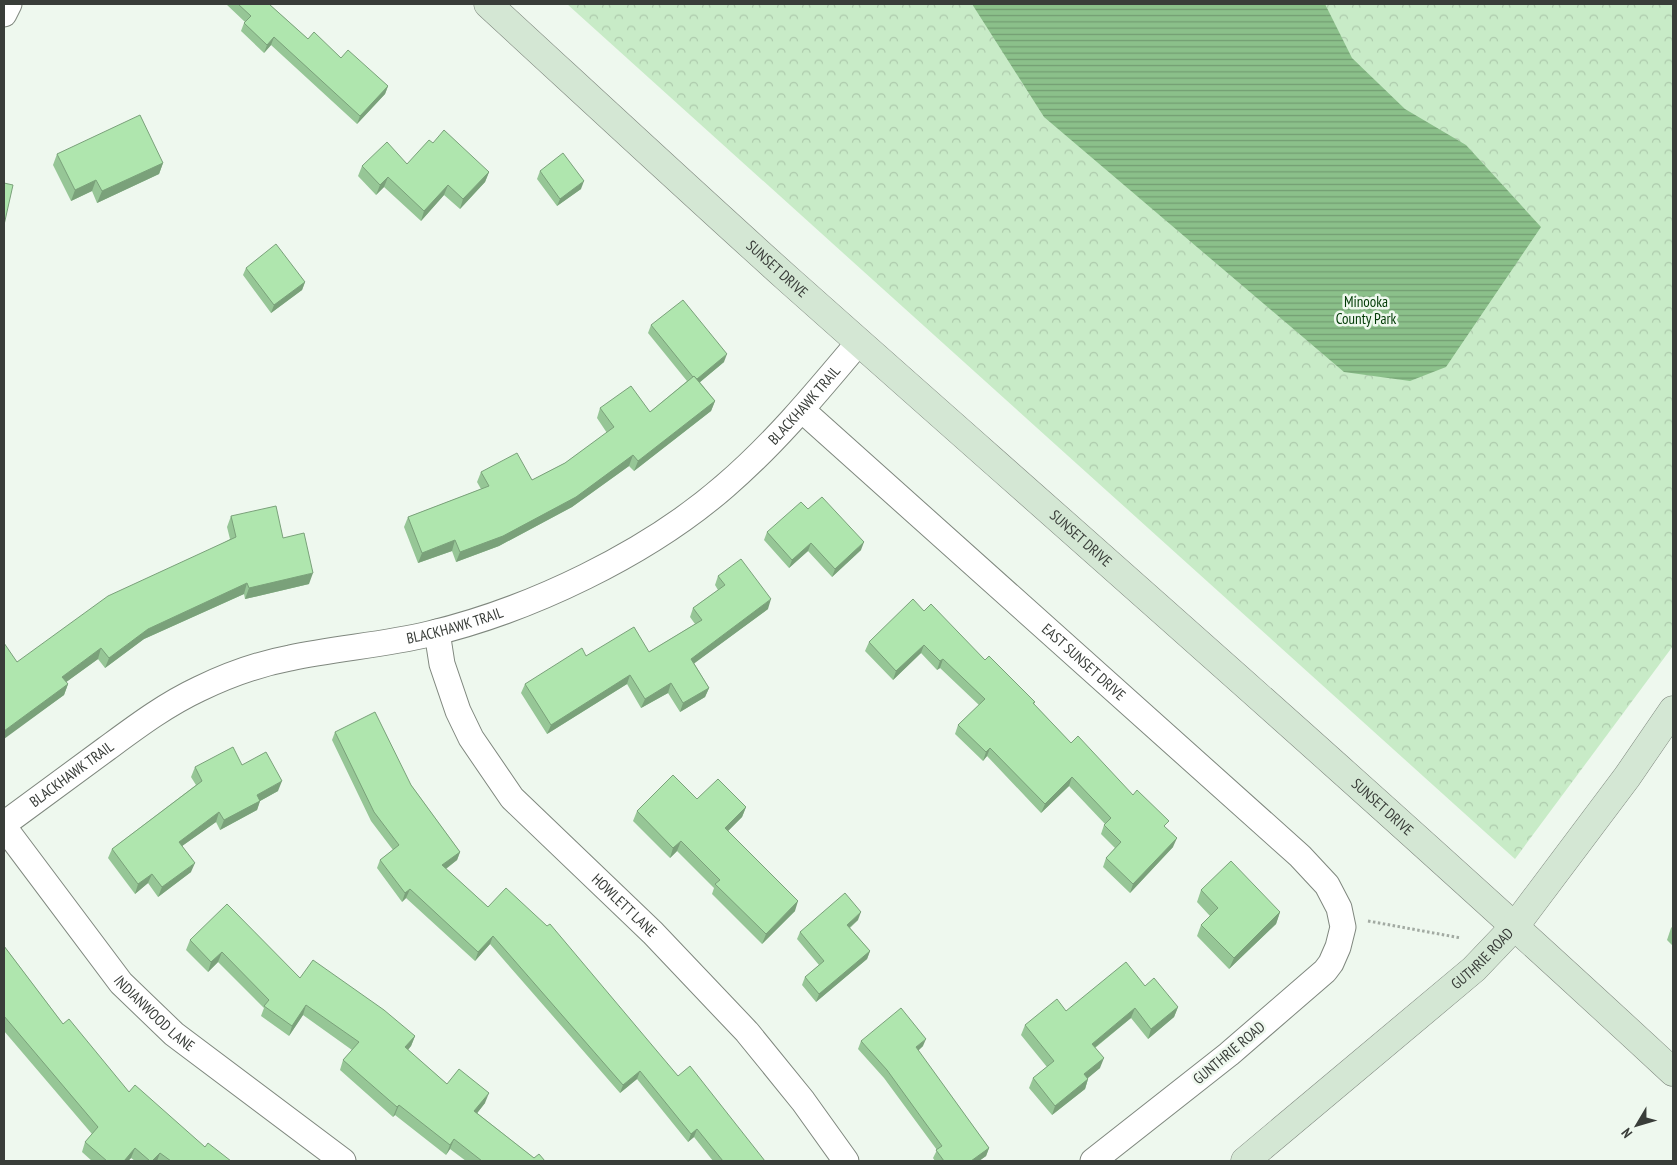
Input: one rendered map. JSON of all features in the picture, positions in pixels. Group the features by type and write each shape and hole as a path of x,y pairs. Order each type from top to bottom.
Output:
{"street":[{"path":"4,14 9,4"},
{"name":"SUNSET DRIVE","path":"488,4 667,170 1208,650 1515,926 1673,1072"},
{"name":"BLACKHAWK TRAIL","path":"4,825 162,708 200,689 247,669 290,658 438,632 490,616 554,590 624,556 678,523 725,486 802,410 859,342"},
{"name":"EAST SUNSET DRIVE","path":"802,410 1300,856 1327,885 1342,922"},
{"name":"HOWLETT LANE","path":"438,632 442,664 458,711 471,738 512,798 653,932 747,1032 803,1100 846,1161"},
{"name":"GUTHRIE ROAD","path":"1245,1161 1474,969 1515,926 1627,777 1673,710"},
{"name":"INDIANWOOD LANE","path":"4,825 121,983 174,1034 343,1161"},
{"name":"GUNTHRIE ROAD","path":"1093,1161 1229,1054 1325,971 1338,947 1342,922"}],"path":[{"path":"1342,922 1461,938"}],"green space":[{"name":"Minooka County Park","path":"567,4 1673,4 1673,646 1515,859"}],"shaded area":[{"path":"972,4 1325,4 1352,58 1405,109 1466,145 1541,227 1446,367 1410,381 1344,372 1044,117"}],"building":[{"path":"238,4 269,4 308,39 314,32 341,58 348,50 388,86 360,116 274,37 267,45 244,23 251,16"},
{"path":"140,115 163,163 102,191 96,180 75,190 57,154"},
{"path":"444,130 489,172 463,199 448,185 424,211 388,177 380,185 362,166 387,142 407,164 429,140 433,143"},
{"path":"563,153 584,181 560,199 540,171"},
{"path":"4,183 13,185 4,225"},
{"path":"276,244 305,282 274,305 246,268"},
{"path":"683,300 727,354 697,379 693,377 651,325"},
{"path":"694,376 715,401 638,461 633,455 576,497 503,536 460,552 455,540 422,553 408,517 489,486 481,472 517,453 532,480 565,463 614,427 600,408 631,386 650,412"},
{"path":"822,497 864,542 835,569 811,543 792,560 767,532 801,502 808,509"},
{"path":"276,506 283,538 304,533 313,573 249,588 247,583 148,629 109,658 101,648 62,677 68,684 4,731 4,643 17,662 108,596 236,537 231,516"},
{"path":"741,559 771,599 691,659 709,688 683,703 671,683 645,699 630,675 551,725 525,684 582,648 586,656 634,627 649,652 702,620 693,608 725,585 718,576"},
{"path":"913,599 924,611 931,604 985,660 989,656 1035,702 1033,703 1071,743 1078,736 1133,795 1137,790 1169,821 1164,826 1177,838 1133,884 1106,858 1121,842 1104,825 1111,818 1072,777 1045,804 990,748 986,752 958,725 985,699 943,659 940,661 924,645 896,671 869,642"},
{"path":"375,712 411,785 460,852 442,865 488,907 506,888 547,926 550,924 678,1076 690,1066 765,1161 723,1161 697,1129 691,1134 640,1071 623,1085 493,936 478,952 410,889 405,893 380,860 399,845 374,812 335,732"},
{"path":"233,747 242,765 266,752 282,781 257,795 260,801 224,820 219,812 179,842 195,863 162,887 152,874 138,884 112,849 202,781 195,767"},
{"path":"673,775 697,799 718,779 746,807 725,828 798,901 766,934 715,884 720,880 681,841 673,848 637,811"},
{"path":"1231,861 1280,912 1234,958 1201,925 1218,908 1201,890"},
{"path":"845,893 861,912 847,925 870,951 819,994 805,977 824,961 800,932"},
{"path":"227,904 300,978 313,960 384,1010 415,1036 405,1047 447,1084 459,1069 489,1093 474,1111 534,1158 539,1154 545,1161 482,1161 454,1139 450,1145 399,1105 397,1107 343,1060 359,1042 306,1005 292,1026 264,1006 269,1000 222,952 211,962 190,940"},
{"path":"4,946 63,1024 69,1019 129,1092 135,1085 205,1147 208,1143 231,1161 171,1161 160,1153 150,1161 135,1148 124,1161 107,1161 85,1142 98,1127 4,1016"},
{"path":"1126,962 1145,986 1154,978 1178,1007 1151,1029 1135,1008 1092,1044 1104,1058 1084,1074 1088,1079 1055,1106 1033,1078 1054,1061 1025,1025 1057,999 1066,1011"},
{"path":"901,1008 926,1039 916,1047 989,1148 971,1161 944,1161 936,1150 942,1146 887,1070 861,1041"}]}
